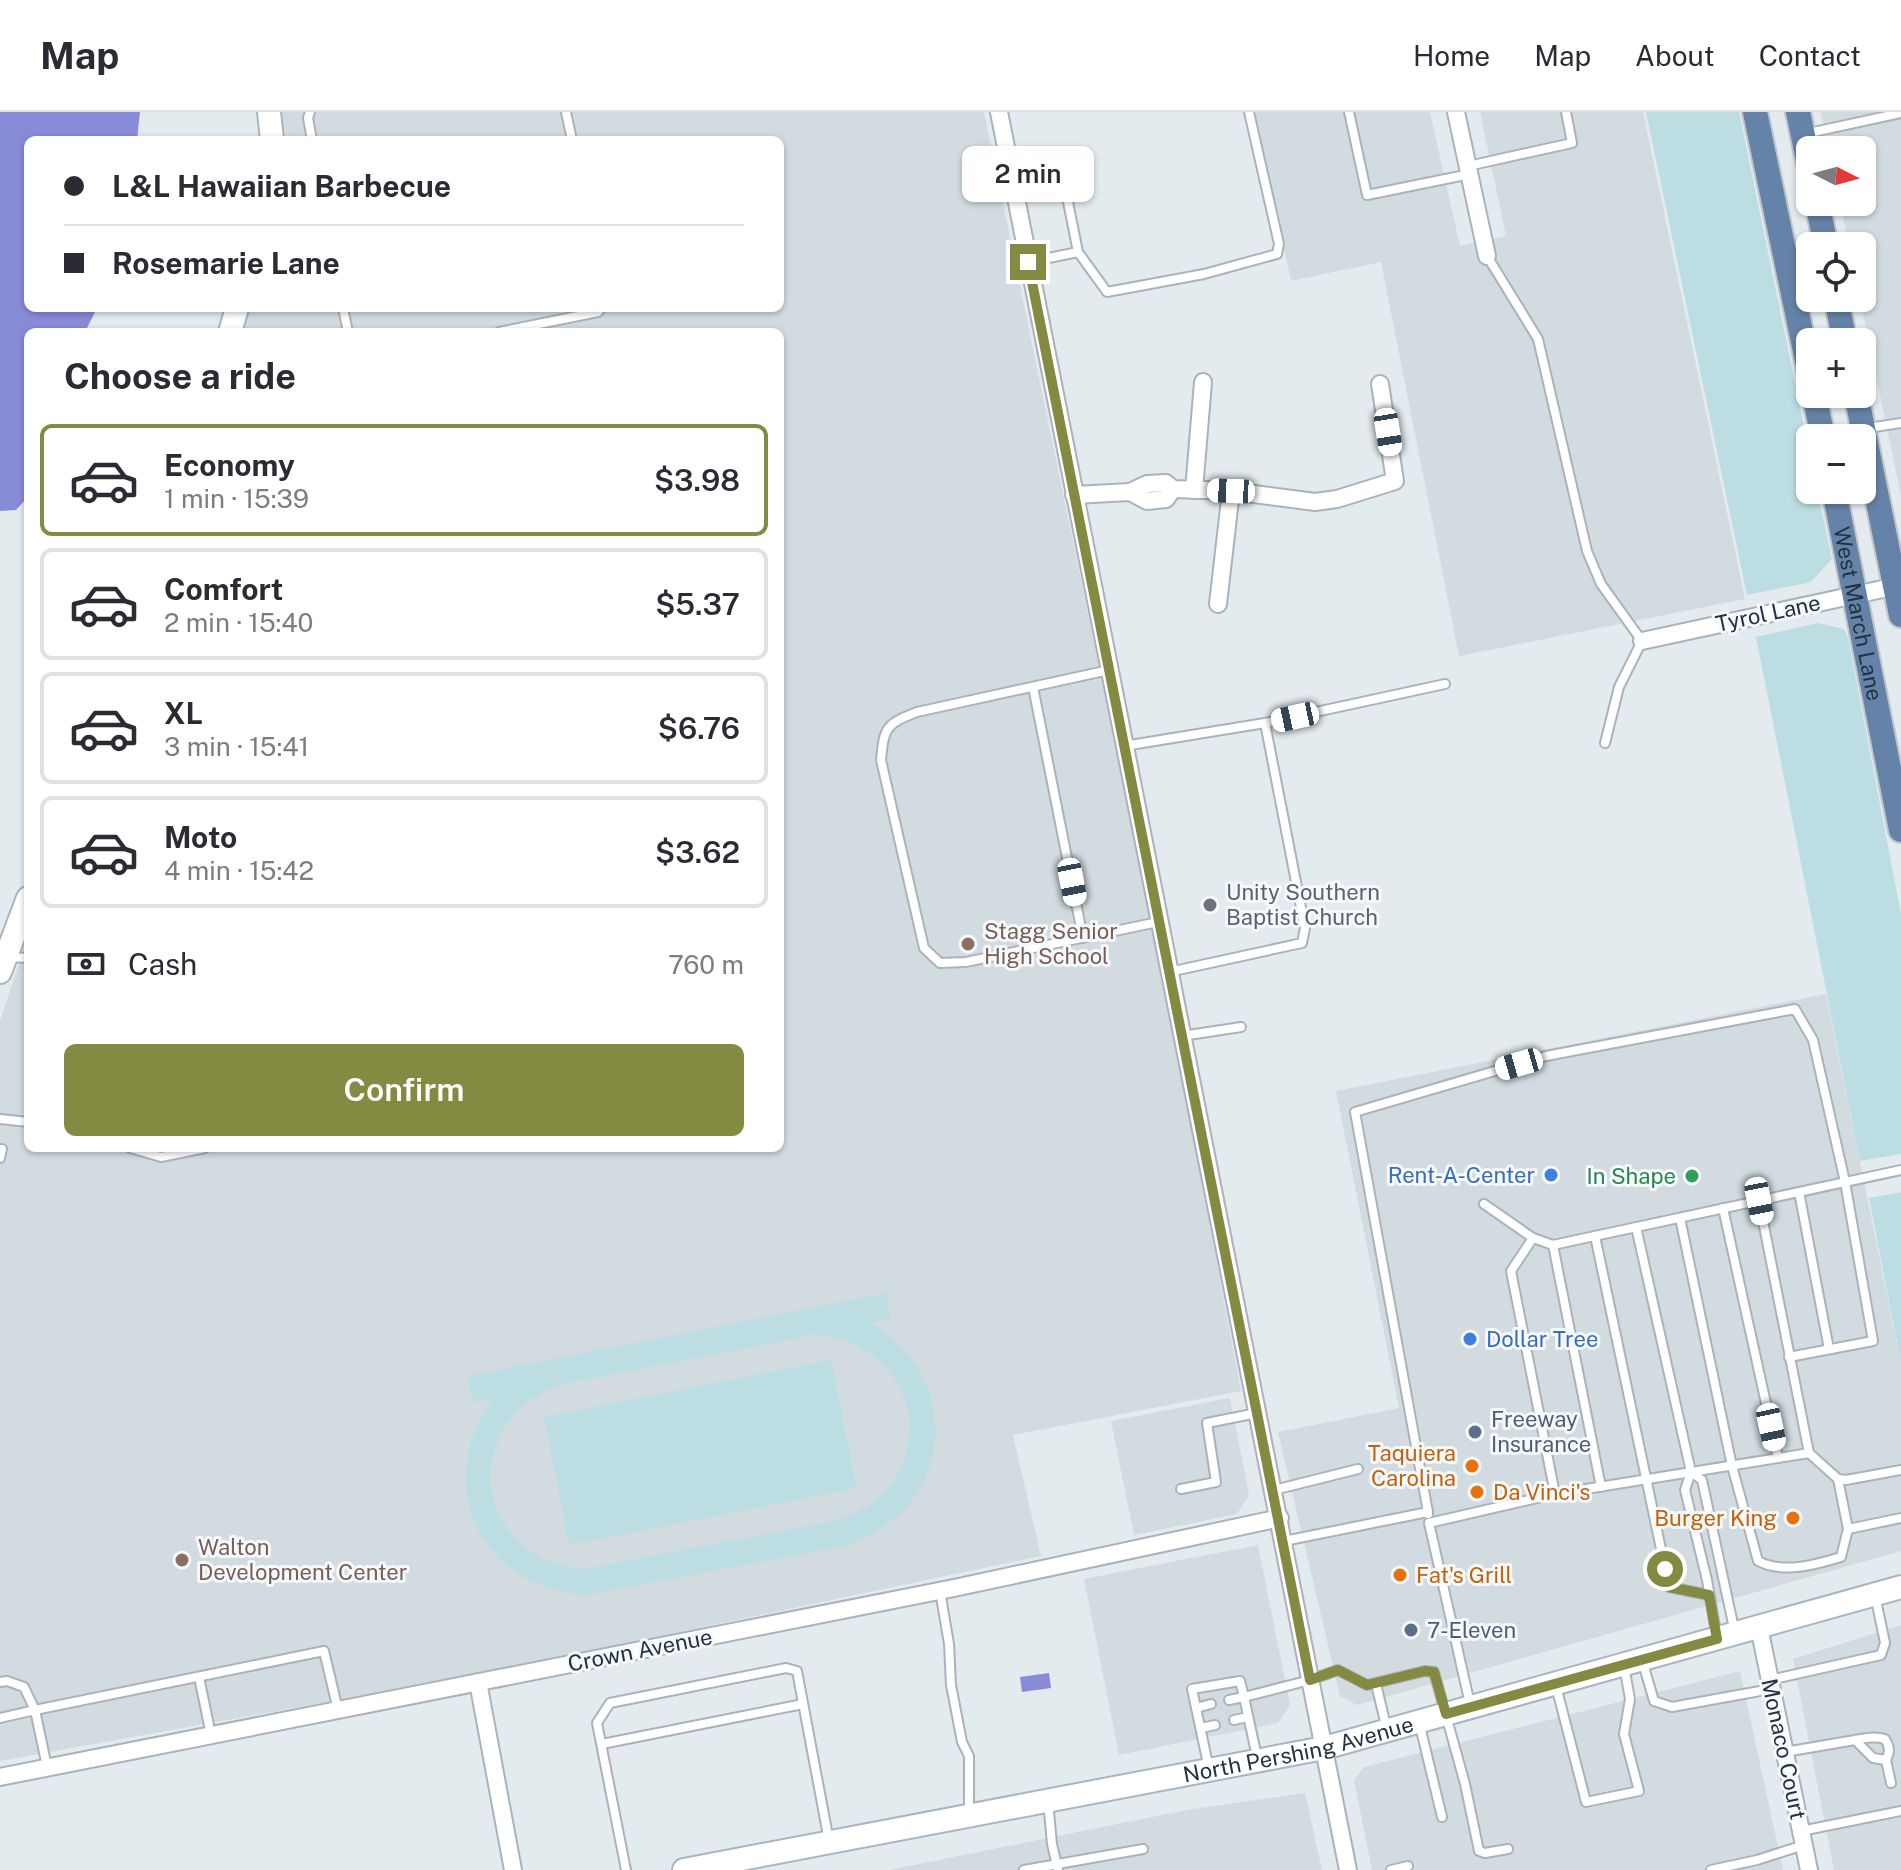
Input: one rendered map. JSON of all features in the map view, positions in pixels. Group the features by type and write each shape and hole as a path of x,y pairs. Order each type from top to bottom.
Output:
{"main road":[{"path":"269,112 272,136"},
{"path":"1755,112 1800,328"},
{"name":"West March Lane","path":"1876,487 1898,586 1901,615"},
{"name":"West March Lane","path":"1837,504 1901,830"},
{"path":"11,962 24,913"},
{"name":"North Pershing Avenue","path":"684,1870 763,1862 830,1842 1324,1748 1901,1587"}],"street":[{"path":"999,112 1348,1870"},
{"path":"1456,112 1487,256"},
{"path":"1194,490 1203,382"},
{"path":"1074,495 1130,492 1147,484 1166,483 1173,489 1231,491 1315,502 1337,499 1395,481 1380,384"},
{"path":"1218,604 1231,491"},
{"name":"Tyrol Lane","path":"1642,641 1898,586"},
{"name":"Crown Avenue","path":"0,1777 940,1591 1280,1518"},
{"name":"Monaco Court","path":"1759,1627 1809,1870"},
{"path":"478,1682 513,1870"}],"lane":[{"path":"310,112 311,136"},
{"path":"566,112 571,136"},
{"path":"1063,177 1078,252 1107,292 1204,274 1277,254 1279,244 1249,112"},
{"path":"1349,112 1367,195 1572,143 1566,112"},
{"path":"1801,123 1901,113"},
{"path":"1028,262 1078,252"},
{"path":"1487,256 1538,339 1587,551 1601,584 1642,641 1619,687 1605,743"},
{"path":"519,328 598,312"},
{"path":"1876,427 1901,423"},
{"path":"1109,670 917,712 892,721 883,734 881,760 924,948 940,963 966,962 1158,922"},
{"path":"1124,746 1265,723 1445,684"},
{"path":"1033,687 1083,938"},
{"path":"1168,972 1302,943 1305,928 1265,723"},
{"path":"1471,1707 1429,1523 1355,1112 1546,1056 1795,1009 1813,1040 1845,1182 1873,1341 1789,1357"},
{"path":"1181,1036 1241,1027"},
{"path":"0,1119 24,1122"},
{"path":"144,1152 161,1157 185,1152"},
{"path":"1484,1204 1533,1238 1553,1245 1901,1170"},
{"path":"1799,1192 1829,1349"},
{"path":"1759,1201 1809,1453 1838,1479 1901,1470"},
{"path":"1723,1208 1778,1458"},
{"path":"1680,1218 1732,1466 1758,1561 1773,1568 1823,1563 1841,1557 1848,1529 1838,1479"},
{"path":"1636,1227 1691,1472 1685,1490 1709,1595 1726,1636"},
{"path":"1595,1236 1669,1587 1709,1595"},
{"path":"1533,1238 1511,1271 1555,1494"},
{"path":"1553,1245 1601,1487"},
{"path":"1181,1489 1216,1482 1207,1423 1258,1413"},
{"path":"1429,1523 1555,1494 1809,1453"},
{"path":"1274,1490 1358,1469"},
{"path":"1691,1472 1702,1480 1726,1636"},
{"path":"1284,1541 1428,1512"},
{"path":"1848,1529 1901,1518"},
{"path":"940,1591 949,1644 951,1685 962,1742 969,1756 969,1815"},
{"path":"1633,1662 1654,1701 1672,1707 1881,1655 1885,1643 1875,1594"},
{"path":"0,1718 324,1651 338,1711"},
{"path":"1556,1684 1586,1802 1639,1791 1624,1734 1633,1662"},
{"path":"626,1870 597,1723 610,1703 786,1668 797,1671 830,1842"},
{"path":"1229,1700 1338,1670 1360,1683 1376,1684 1425,1671 1434,1672 1479,1851 1485,1853 1508,1849"},
{"path":"199,1677 211,1736"},
{"path":"0,1682 7,1681 24,1687 35,1710 47,1768"},
{"path":"1209,1770 1192,1689 1240,1681 1258,1760"},
{"path":"1376,1684 1387,1730"},
{"path":"602,1744 803,1704"},
{"path":"1196,1708 1211,1704"},
{"path":"1234,1720 1248,1717"},
{"path":"1419,1722 1442,1817"},
{"path":"1201,1728 1215,1725"},
{"path":"1785,1752 1877,1737 1885,1739 1889,1745 1886,1760 1891,1783"},
{"path":"1855,1740 1873,1758 1886,1760"},
{"path":"1047,1801 1058,1867"},
{"path":"1711,1870 1757,1860 1803,1838 1901,1811"},
{"path":"1024,1870 1058,1867 1143,1849"},
{"path":"1391,1870 1408,1866"}],"shaded area":[{"name":"Stagg Senior High School","path":"263,112 984,112 1158,952 1241,1391 1013,1435 1041,1556 471,1676 0,1761 0,1021 24,948 24,1152 784,1152 784,328 222,328 226,312 784,312 784,136 265,136"},
{"path":"1255,112 1430,112 1460,246 1506,236 1480,112 1643,112 1745,599 1459,656 1381,262 1291,281"},
{"path":"1646,112 1739,112 1796,387 1796,408 1800,408 1804,424 1796,424 1796,504 1820,504 1832,559 1811,582 1747,595"},
{"path":"1821,112 1901,112 1901,496 1876,375 1876,328 1866,328 1863,312 1876,312 1876,232 1846,232 1843,216 1876,216 1876,136 1826,136"},
{"path":"1818,623 1844,629 1848,638 1901,914 1901,1154 1860,1161 1756,637"},
{"path":"1826,994 1901,1364 1901,1551 1357,1705 1340,1696 1278,1432 1399,1408 1336,1091"},
{"path":"1901,1192 1901,1363 1869,1198"},
{"path":"886,1293 891,1319 872,1323 903,1349 924,1380 934,1413 934,1447 924,1479 905,1508 877,1531 839,1547 586,1595 549,1588 518,1573 493,1553 476,1527 467,1498 466,1466 474,1432 492,1399 473,1402 468,1376","holes":["814,1335 852,1344 881,1363 900,1389 909,1419 907,1451 894,1480 870,1505 834,1521 585,1569 547,1560 518,1541 500,1516 492,1485 494,1454 507,1425 531,1400 566,1383"]},
{"path":"831,1360 857,1488 569,1545 544,1417"},
{"path":"1230,1398 1249,1495 1237,1514 1134,1535 1111,1421"},
{"path":"1258,1545 1290,1705 1278,1723 1119,1755 1084,1579"},
{"path":"1901,1625 1901,1870 1834,1870 1793,1659"},
{"path":"1740,1671 1783,1870 1372,1870 1354,1780 1364,1767"},
{"path":"1305,1793 1322,1870 889,1870 1187,1810"}],"water":[{"path":"0,112 140,112 137,136 24,136 24,312 95,312 87,328 24,328 24,501 16,510 0,511"},
{"path":"1049,1673 1051,1688 1022,1692 1020,1677"}],"place":[{"name":"Unity Southern Baptist Church","path":"1210,905"},
{"name":"Stagg Senior High School","path":"968,944"},
{"name":"Rent-A-Center","path":"1551,1175"},
{"name":"In Shape","path":"1692,1176"},
{"name":"Dollar Tree","path":"1470,1339"},
{"name":"Freeway Insurance","path":"1475,1432"},
{"name":"Taquiera Carolina","path":"1472,1466"},
{"name":"Da Vinci's","path":"1477,1492"},
{"name":"Burger King","path":"1793,1518"},
{"name":"Walton Development Center","path":"182,1560"},
{"name":"Fat's Grill","path":"1400,1575"},
{"name":"7-Eleven","path":"1411,1630"}],"route":[{"path":"1028,262 1310,1680 1338,1670 1367,1685 1425,1671 1434,1672 1446,1714 1717,1639 1709,1595 1669,1587 1665,1569"}]}
